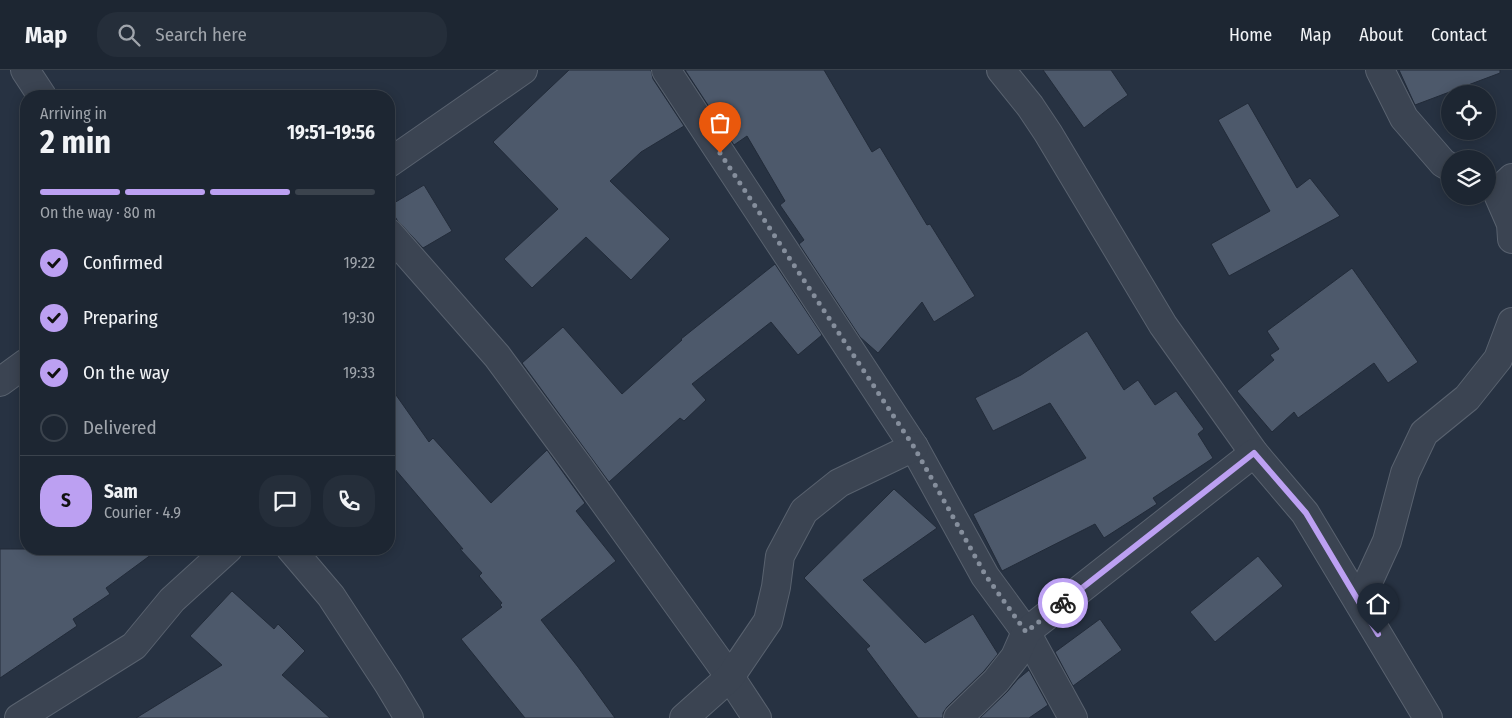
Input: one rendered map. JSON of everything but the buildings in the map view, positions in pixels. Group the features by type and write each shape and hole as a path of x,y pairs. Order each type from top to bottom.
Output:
{"street":[{"path":"25,70 38,90"},
{"path":"395,159 523,70"},
{"path":"666,70 914,447 986,576 1026,632 1073,718"},
{"path":"1001,70 1030,106 1048,133 1163,325 1254,453 1306,513 1428,718"},
{"path":"1380,70 1404,118 1441,161"},
{"path":"1499,185 1511,224 1512,239"},
{"path":"395,240 496,356 579,467 730,677 757,718"},
{"path":"1358,602 1387,541 1405,474 1424,433 1467,398 1498,359 1512,322"},
{"path":"0,382 20,367"},
{"path":"684,718 730,677 768,621 776,587 780,556 804,511 839,483 914,447"},
{"path":"958,718 996,681 1015,657 1026,632 1254,453"},
{"path":"20,718 134,646 172,600 221,555"},
{"path":"296,555 331,596 409,718"}],"way so far":[{"path":"720,153 914,447 986,576 1026,632 1063,603"}],"route":[{"path":"1063,603 1254,453 1306,513 1378,634"}]}
